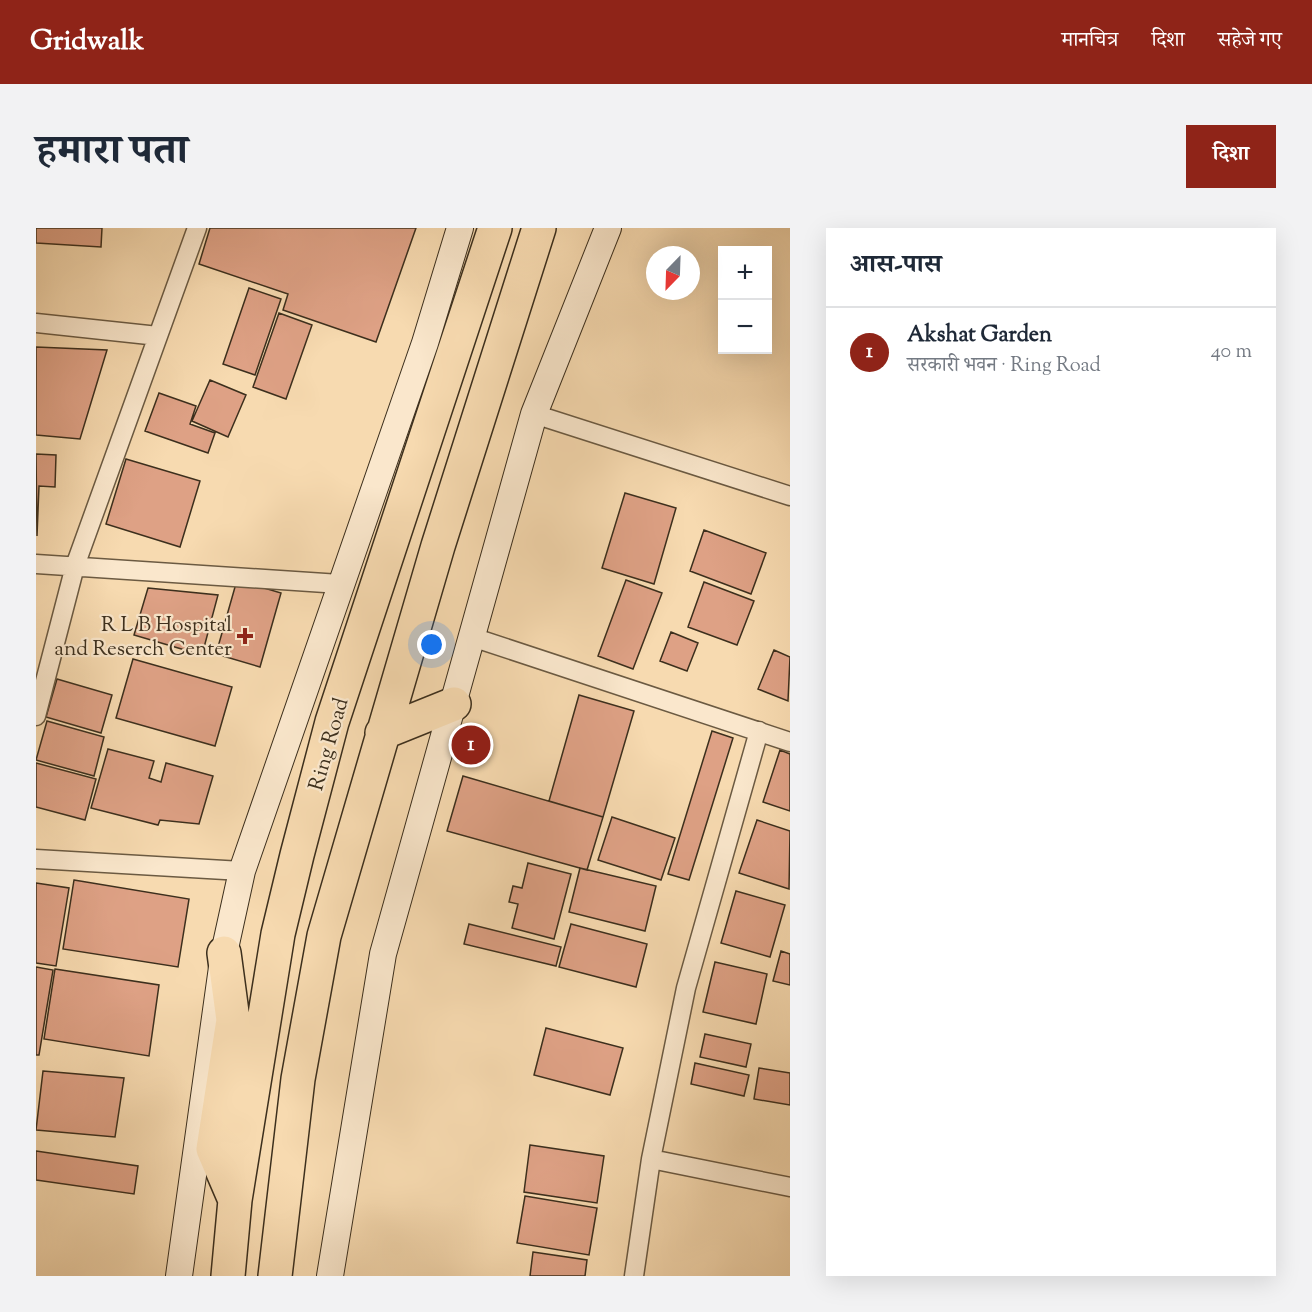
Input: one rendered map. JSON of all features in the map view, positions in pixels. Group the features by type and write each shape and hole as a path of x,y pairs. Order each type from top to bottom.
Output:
{"highway":[{"name":"Ring Road","path":"228,1276 235,1200 278,934 297,855 332,722 391,550 495,228"},
{"path":"275,1276 298,1079 324,936 438,546 539,228"},
{"path":"382,733 454,704"},
{"path":"224,953 233,1020 213,1149 235,1200"}],"street":[{"path":"36,716 75,566 197,228"},
{"path":"179,1276 224,953 242,871 425,343 460,228"},
{"path":"330,1276 383,954 534,414 609,228"},
{"path":"36,322 158,336"},
{"path":"534,414 790,496"},
{"path":"36,564 340,584"},
{"path":"472,637 790,742"},
{"path":"634,1276 651,1159 686,988 759,731"},
{"path":"36,859 242,871"},
{"path":"651,1159 790,1187"}],"building":[{"path":"36,228 102,228 101,247 36,243"},
{"path":"210,228 416,228 376,342 283,310 288,294 199,264"},
{"path":"249,288 281,299 255,375 223,364"},
{"path":"279,313 312,325 286,399 253,387"},
{"path":"36,347 107,350 80,439 36,435"},
{"path":"210,380 246,395 228,437 192,421"},
{"path":"159,393 196,406 190,424 215,433 208,453 145,431"},
{"path":"36,454 56,455 55,487 39,486 37,536"},
{"path":"126,459 200,481 180,547 106,524"},
{"path":"625,493 676,508 654,584 602,568"},
{"path":"704,530 766,553 751,594 690,571"},
{"path":"237,580 281,593 260,667 216,654"},
{"path":"626,580 662,593 633,669 598,656"},
{"path":"704,582 754,601 737,645 688,627"},
{"path":"148,588 218,595 202,655 134,635"},
{"path":"671,632 698,643 687,671 660,661"},
{"path":"774,650 790,657 788,701 758,689"},
{"path":"133,659 232,687 215,746 116,718"},
{"path":"57,679 112,695 101,733 46,717"},
{"path":"579,695 634,711 603,817 549,801"},
{"path":"47,721 104,737 94,776 36,760"},
{"path":"712,731 733,738 689,880 668,874"},
{"path":"108,749 154,761 149,778 161,782 166,763 213,776 199,824 160,820 158,825 91,808"},
{"path":"780,750 790,754 790,811 763,802"},
{"path":"36,763 96,779 85,820 36,807"},
{"path":"463,776 603,817 587,870 447,831"},
{"path":"612,817 675,838 661,880 598,860"},
{"path":"757,820 790,831 789,889 739,873"},
{"path":"528,863 571,874 554,939 512,928 518,904 509,902 513,886 522,888"},
{"path":"580,868 656,886 645,931 569,912"},
{"path":"74,880 189,899 178,967 63,949"},
{"path":"36,883 69,888 56,966 36,963"},
{"path":"736,891 785,905 770,957 721,943"},
{"path":"469,924 561,947 556,966 464,944"},
{"path":"571,924 647,944 636,987 559,967"},
{"path":"781,951 790,954 790,985 773,981"},
{"path":"715,962 767,974 756,1024 703,1012"},
{"path":"36,967 53,970 39,1055 36,1055"},
{"path":"55,969 159,985 149,1056 44,1039"},
{"path":"546,1028 623,1048 610,1095 534,1075"},
{"path":"705,1034 751,1044 746,1067 700,1057"},
{"path":"695,1063 749,1075 744,1096 691,1084"},
{"path":"759,1068 790,1073 790,1105 754,1099"},
{"path":"43,1071 124,1078 115,1137 36,1130"},
{"path":"530,1145 604,1156 597,1203 524,1192"},
{"path":"36,1151 138,1166 134,1194 36,1180"},
{"path":"525,1196 597,1208 589,1255 517,1243"},
{"path":"533,1252 587,1260 585,1276 530,1276"}],"place":[{"name":"R L B Hospital and Reserch Center","path":"245,636"},
{"name":"Akshat Garden","path":"471,745"}]}
